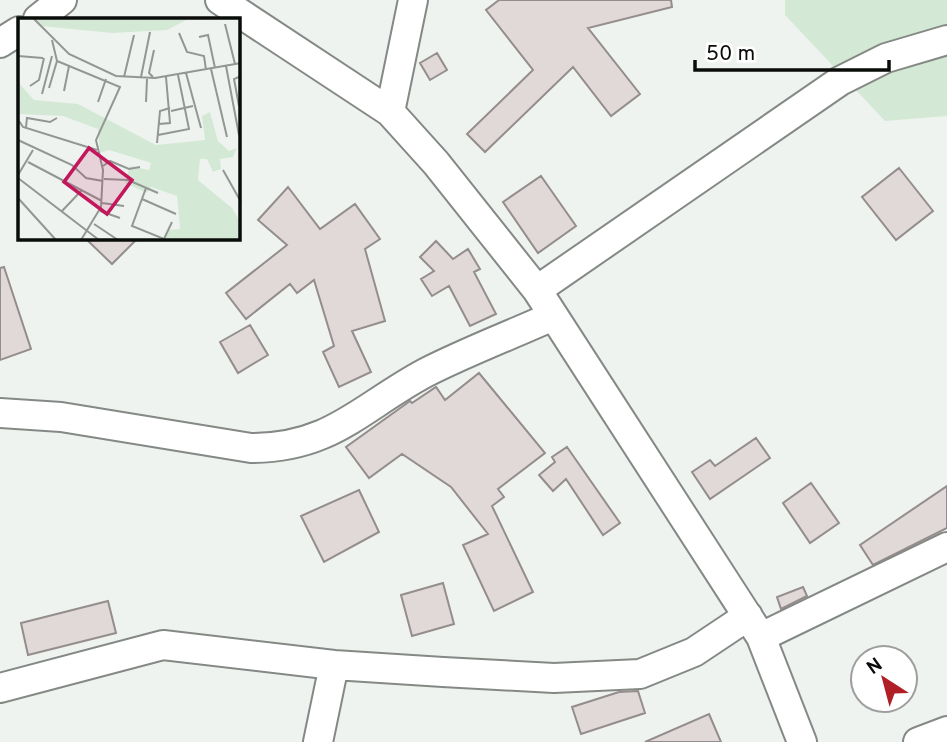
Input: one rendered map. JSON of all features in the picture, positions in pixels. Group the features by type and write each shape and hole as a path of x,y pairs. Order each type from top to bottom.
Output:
{"street":[{"path":"39,18 62,0"},
{"path":"220,0 390,112 436,163 537,290 755,626 802,742"},
{"path":"390,112 413,0"},
{"path":"0,43 18,33"},
{"path":"537,290 840,81 886,58 947,40"},
{"path":"0,413 61,417 251,448 279,448 322,436 425,373 553,316"},
{"path":"0,688 163,645 334,665 554,678 640,674 947,547"},
{"path":"318,742 334,665"},
{"path":"918,742 947,731"}],"green space":[{"path":"785,0 947,0 947,116 885,121 785,15"}],"building":[{"path":"499,0 671,0 672,7 588,28 640,94 611,116 573,67 485,152 467,134 533,70 486,10"},
{"path":"437,53 447,70 430,80 420,63"},
{"path":"899,168 933,211 896,240 862,197"},
{"path":"541,176 576,226 538,253 503,202"},
{"path":"288,187 320,229 355,204 380,239 365,249 385,321 352,331 371,372 339,387 323,352 334,346 314,280 297,293 290,284 246,319 226,293 287,245 258,220"},
{"path":"87,240 136,240 112,264"},
{"path":"436,241 453,259 468,249 480,269 474,272 496,314 470,326 449,286 432,296 421,279 434,271 420,257"},
{"path":"4,267 31,349 0,360 0,268"},
{"path":"250,325 268,355 238,373 220,342"},
{"path":"479,373 545,453 498,489 504,497 492,506 533,592 494,611 463,545 488,534 451,487 402,454 369,478 346,447 410,401 412,403 436,387 445,400"},
{"path":"756,438 770,458 710,499 692,472 710,460 715,466"},
{"path":"567,447 620,523 603,535 566,479 553,491 539,475 555,462 552,457"},
{"path":"811,483 839,523 810,543 783,503"},
{"path":"947,486 947,528 873,565 860,545"},
{"path":"359,490 379,532 324,562 301,516"},
{"path":"443,583 454,624 412,636 401,595"},
{"path":"803,587 807,596 781,609 777,597"},
{"path":"108,601 116,633 28,655 21,623"},
{"path":"638,691 645,713 581,734 572,707 619,692"},
{"path":"709,714 721,742 645,742"}]}
